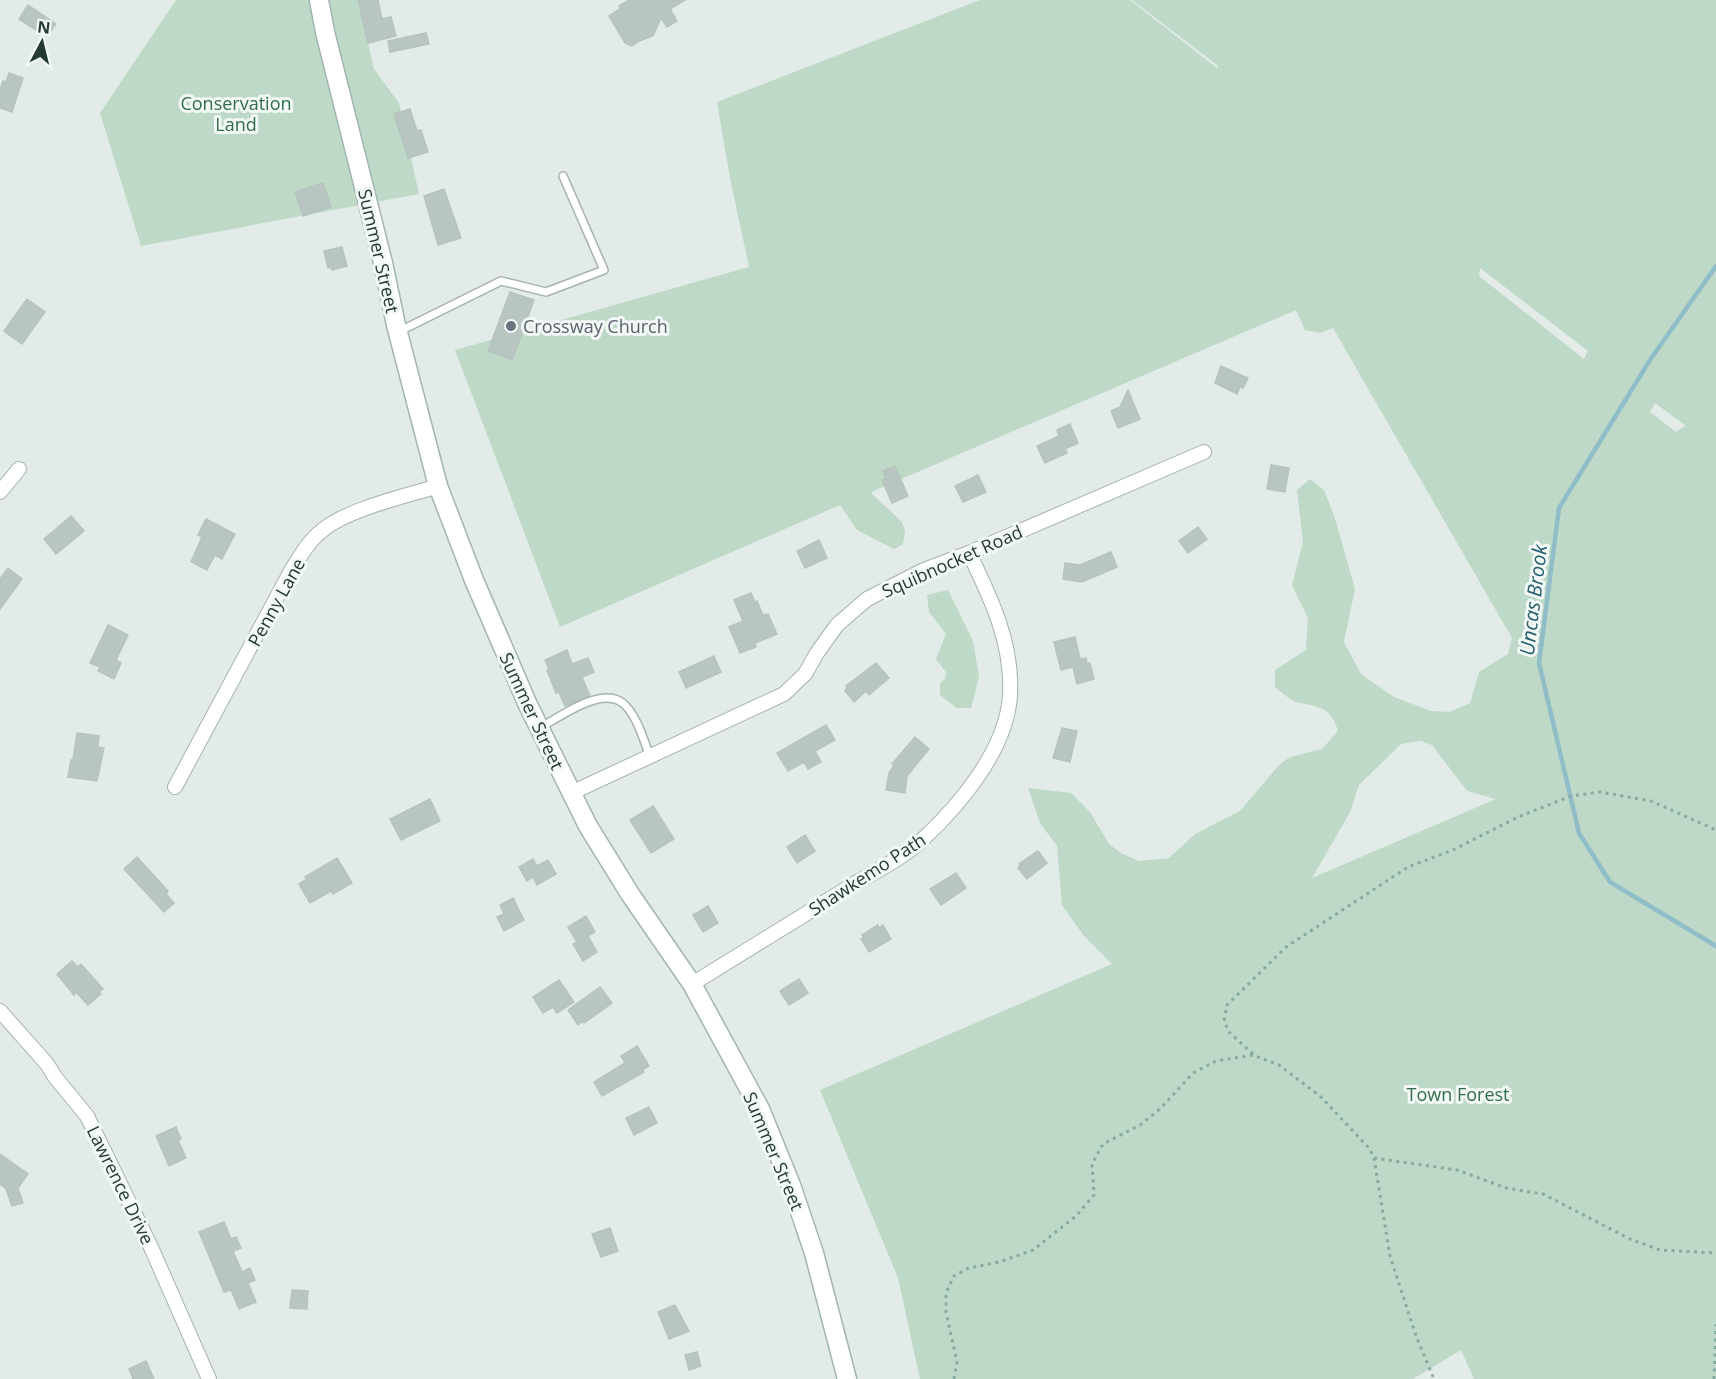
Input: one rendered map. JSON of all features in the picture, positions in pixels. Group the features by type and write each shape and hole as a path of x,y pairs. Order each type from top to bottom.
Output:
{"main road":[{"name":"Summer Street","path":"319,0 398,332 438,486 474,580 539,728 571,794 630,894 692,984 760,1109 791,1185 814,1253 847,1379"}],"street":[{"name":"Squibnocket Road","path":"571,794 784,694 805,674 837,625 867,598 924,570 969,553 1204,452"},
{"path":"0,492 19,469"},
{"name":"Penny Lane","path":"176,787 292,569 306,547 322,529 342,518 438,486"},
{"name":"Shawkemo Path","path":"692,984 921,842 955,806 989,759 1003,726 1010,697 1009,661 1002,628 990,596 969,553"},
{"name":"Lawrence Drive","path":"0,1011 47,1064 87,1116 150,1245 209,1379"}],"lane":[{"path":"398,332 501,281 546,292 604,270 563,176"},
{"path":"539,728 595,699 609,697 627,707 650,758"}],"path":[{"path":"1434,1379 1416,1336 1390,1256 1374,1158 1369,1148 1320,1096 1279,1065 1253,1055 1228,1032 1224,1021 1227,1005 1286,947 1408,867 1453,850 1518,817 1570,796 1600,792 1651,801 1716,830"},
{"path":"954,1379 957,1362 946,1312 946,1293 954,1276 969,1268 999,1262 1033,1250 1076,1216 1094,1195 1092,1164 1102,1144 1140,1125 1160,1109 1193,1073 1216,1061 1253,1055"},
{"path":"1374,1158 1457,1170 1506,1188 1543,1194 1630,1239 1660,1250 1716,1253"},
{"path":"1714,1379 1716,1324"}],"green space":[{"name":"Conservation Land","path":"176,0 358,0 374,69 399,103 419,194 141,246 100,113"},
{"name":"Town Forest","path":"980,0 1130,0 1218,69 1217,65 1132,0 1716,0 1716,1379 1474,1379 1461,1350 1413,1379 920,1379 898,1278 820,1090 1112,964 1084,936 1062,905 1057,846 1040,823 1028,788 1071,793 1090,812 1109,844 1121,853 1139,861 1169,858 1195,834 1240,811 1279,765 1290,757 1322,749 1338,731 1331,716 1322,708 1291,700 1275,687 1275,670 1306,650 1308,618 1292,585 1303,542 1297,490 1310,479 1324,490 1334,515 1355,589 1344,642 1361,674 1394,697 1431,711 1450,712 1470,703 1479,672 1508,654 1512,638 1333,328 1320,333 1305,330 1296,310 871,492 902,522 905,531 903,544 894,549 857,530 840,505 560,627 455,350 749,267 717,102","holes":["1480,268 1588,351 1584,359 1479,276","1655,403 1685,426 1676,432 1650,412","1420,741 1432,745 1467,791 1496,799 1312,878 1350,812 1359,785 1401,744"]},
{"path":"948,590 973,641 979,677 971,708 957,708 940,695 940,683 945,679 946,672 936,659 946,634 929,612 927,595"}],"building":[{"path":"358,0 378,0 382,19 391,17 396,36 368,43"},
{"path":"629,0 685,0 670,9 677,21 667,27 661,18 653,36 632,46 625,43 609,16"},
{"path":"28,5 56,24 48,35 19,19"},
{"path":"426,33 429,44 390,52 388,41"},
{"path":"9,73 23,78 12,112 0,108 0,90"},
{"path":"410,109 417,131 421,130 428,152 408,158 394,114"},
{"path":"323,183 331,207 303,216 295,192"},
{"path":"444,189 461,238 438,245 424,196"},
{"path":"342,247 347,266 332,270 331,267 328,268 324,251"},
{"name":"Crossway Church","path":"510,292 534,300 512,360 488,351"},
{"path":"27,299 45,312 22,344 4,331"},
{"path":"1221,366 1248,378 1237,394 1215,383"},
{"path":"1128,390 1140,419 1118,428 1111,411 1120,407"},
{"path":"1070,424 1078,443 1065,449 1067,453 1045,463 1037,446 1059,436 1057,430"},
{"path":"1271,465 1289,468 1285,492 1267,489"},
{"path":"895,466 908,496 892,503 882,480 886,479 883,471"},
{"path":"978,475 986,492 963,502 955,486"},
{"path":"71,516 84,531 56,554 44,539"},
{"path":"206,519 235,534 222,559 215,555 207,570 191,562 202,537 198,535"},
{"path":"1198,527 1207,539 1188,553 1179,541"},
{"path":"819,540 827,558 805,568 797,551"},
{"path":"1111,552 1117,567 1082,582 1063,579 1065,563 1080,565"},
{"path":"8,568 22,579 0,609 0,579"},
{"path":"751,593 763,615 768,614 777,634 755,643 756,647 740,653 729,627 743,621 734,600"},
{"path":"108,625 128,635 116,660 121,663 114,679 98,671 100,667 90,663"},
{"path":"1075,637 1080,659 1086,658 1087,664 1090,663 1094,679 1077,684 1073,667 1061,670 1054,642"},
{"path":"567,650 572,664 588,658 594,672 582,677 590,696 565,706 559,692 556,693 545,660"},
{"path":"714,656 721,672 686,688 679,672"},
{"path":"876,663 889,678 869,695 866,691 854,702 845,691 846,686"},
{"path":"826,725 835,740 815,751 821,762 808,769 804,762 788,771 777,753"},
{"path":"1062,728 1077,731 1070,762 1053,758"},
{"path":"77,733 99,736 98,747 104,748 97,781 68,777"},
{"path":"915,737 929,749 907,776 905,793 886,790 889,773 894,766 892,764"},
{"path":"430,799 440,821 401,840 390,819"},
{"path":"653,806 674,839 651,853 630,820"},
{"path":"805,835 815,851 797,863 787,847"},
{"path":"1038,851 1047,863 1027,879 1018,868 1019,864"},
{"path":"137,857 168,891 166,894 174,903 164,912 124,869"},
{"path":"337,858 352,883 333,894 331,891 310,903 299,884 307,879 305,877"},
{"path":"533,859 537,866 548,860 556,874 537,885 533,877 527,881 519,867"},
{"path":"956,873 966,888 941,905 930,889"},
{"path":"513,898 524,920 504,931 497,917 504,914 500,905"},
{"path":"708,906 718,923 703,932 693,915"},
{"path":"586,916 595,932 588,936 597,952 583,961 573,944 577,942 568,927"},
{"path":"878,925 879,928 883,925 891,939 869,952 861,939 864,937 862,935"},
{"path":"72,961 78,967 81,964 103,989 99,992 101,994 88,1005 76,992 74,995 57,974"},
{"path":"799,979 808,993 789,1005 780,991"},
{"path":"559,980 574,1002 557,1013 553,1007 543,1013 533,997"},
{"path":"600,987 612,1003 578,1025 568,1010"},
{"path":"637,1046 649,1066 642,1070 644,1072 602,1096 594,1082 625,1063 621,1056"},
{"path":"649,1107 657,1123 634,1135 626,1118"},
{"path":"176,1127 181,1139 178,1140 186,1158 169,1166 156,1136"},
{"path":"0,1154 28,1174 18,1188 23,1203 12,1206 6,1189 0,1184"},
{"path":"224,1222 231,1239 236,1237 241,1248 233,1251 242,1272 250,1268 255,1280 248,1283 256,1302 239,1309 231,1290 224,1292 199,1232"},
{"path":"610,1228 618,1251 601,1257 592,1234"},
{"path":"292,1290 308,1291 307,1309 290,1308"},
{"path":"675,1305 689,1331 669,1339 658,1312"},
{"path":"697,1352 701,1366 689,1370 685,1355"},
{"path":"146,1361 154,1379 133,1379 129,1369"}],"waterway":[{"name":"Uncas Brook","path":"1716,266 1650,360 1559,508 1539,663 1579,833 1610,882 1716,946"}],"place":[{"name":"Crossway Church","path":"511,326"}]}
